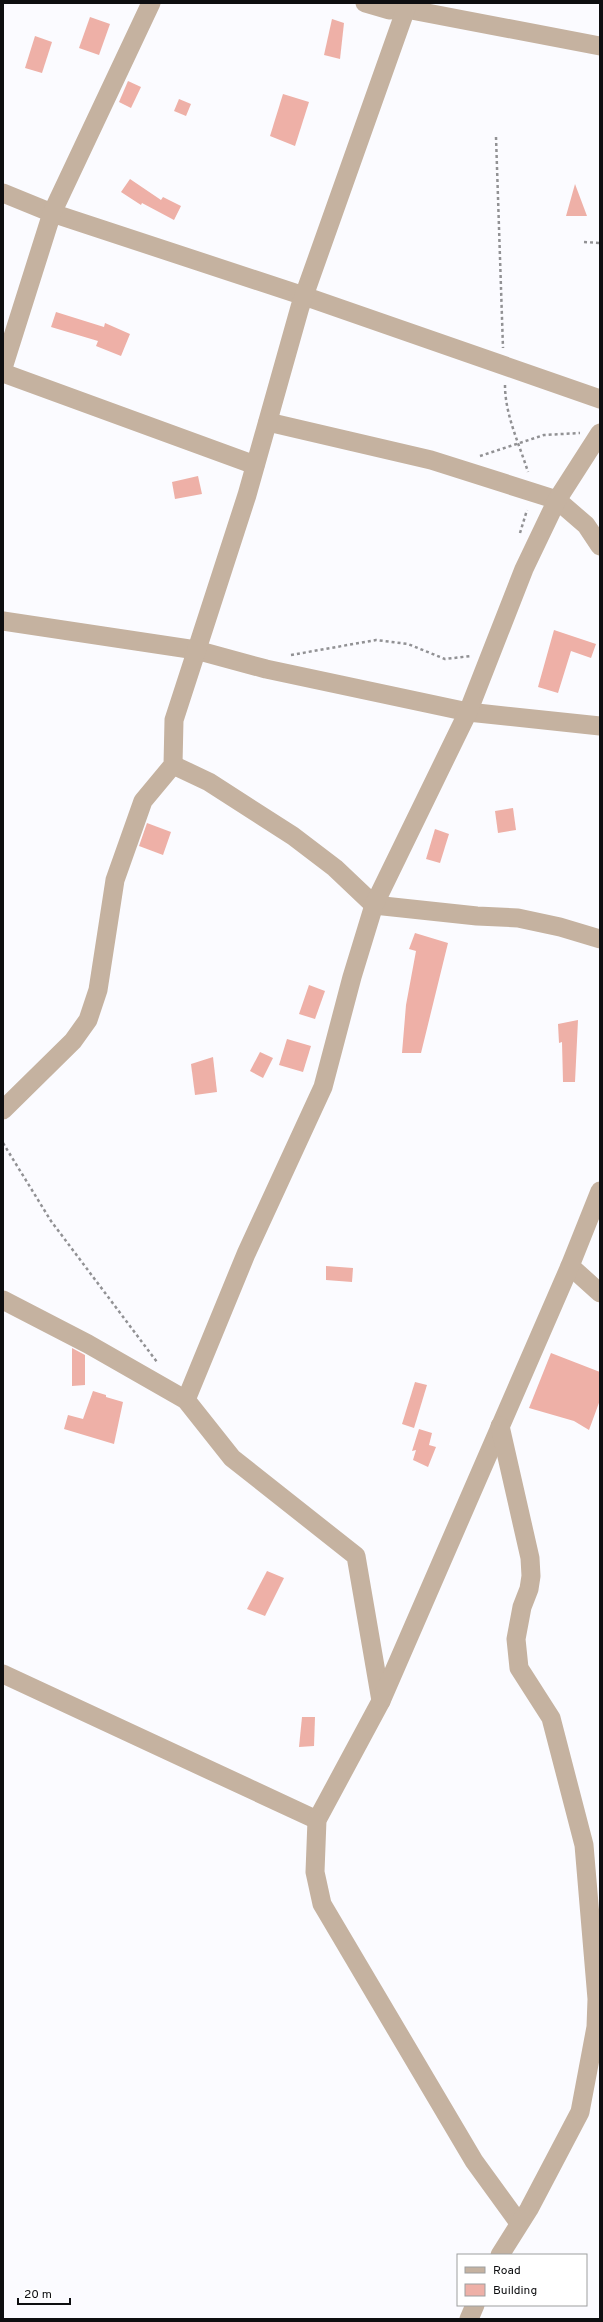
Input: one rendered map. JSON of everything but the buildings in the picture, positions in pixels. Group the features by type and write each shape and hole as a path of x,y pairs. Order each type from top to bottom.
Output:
{"street":[{"path":"3,368 52,213 151,3"},
{"path":"365,3 388,10 407,6 600,46"},
{"path":"3,1110 73,1041 88,1020 98,990 115,880 143,801 173,764 174,720 255,465 304,296 407,6"},
{"path":"3,193 52,213 304,296 600,399"},
{"path":"3,373 255,465"},
{"path":"268,422 431,460 557,500 586,525 600,546"},
{"path":"186,1400 246,1254 323,1087 352,977 374,905 468,712 524,569 557,500 593,433"},
{"path":"3,621 196,650 266,669 468,712 600,726"},
{"path":"173,764 209,782 293,836 335,868 374,905 477,916 518,918 560,927 600,939"},
{"path":"519,2223 474,2161 322,1904 314,1872 318,1820 381,1701 570,1266 600,1191"},
{"path":"570,1266 600,1293"},
{"path":"3,1300 88,1344 186,1400 232,1458 356,1556 381,1701"},
{"path":"500,1426 530,1558 531,1576 516,1639 520,1668 551,1718 584,1844 597,1999 596,2027 580,2112 501,2254"},
{"path":"3,1674 318,1820"},
{"path":"469,2319 475,2306"}],"path":[{"path":"496,137 505,398 511,423 533,492 518,539"},
{"path":"584,242 600,243"},
{"path":"477,456 544,435 593,433"},
{"path":"287,655 376,640 408,644 445,659 472,656 477,650"},
{"path":"3,1143 51,1221 158,1363"}]}
